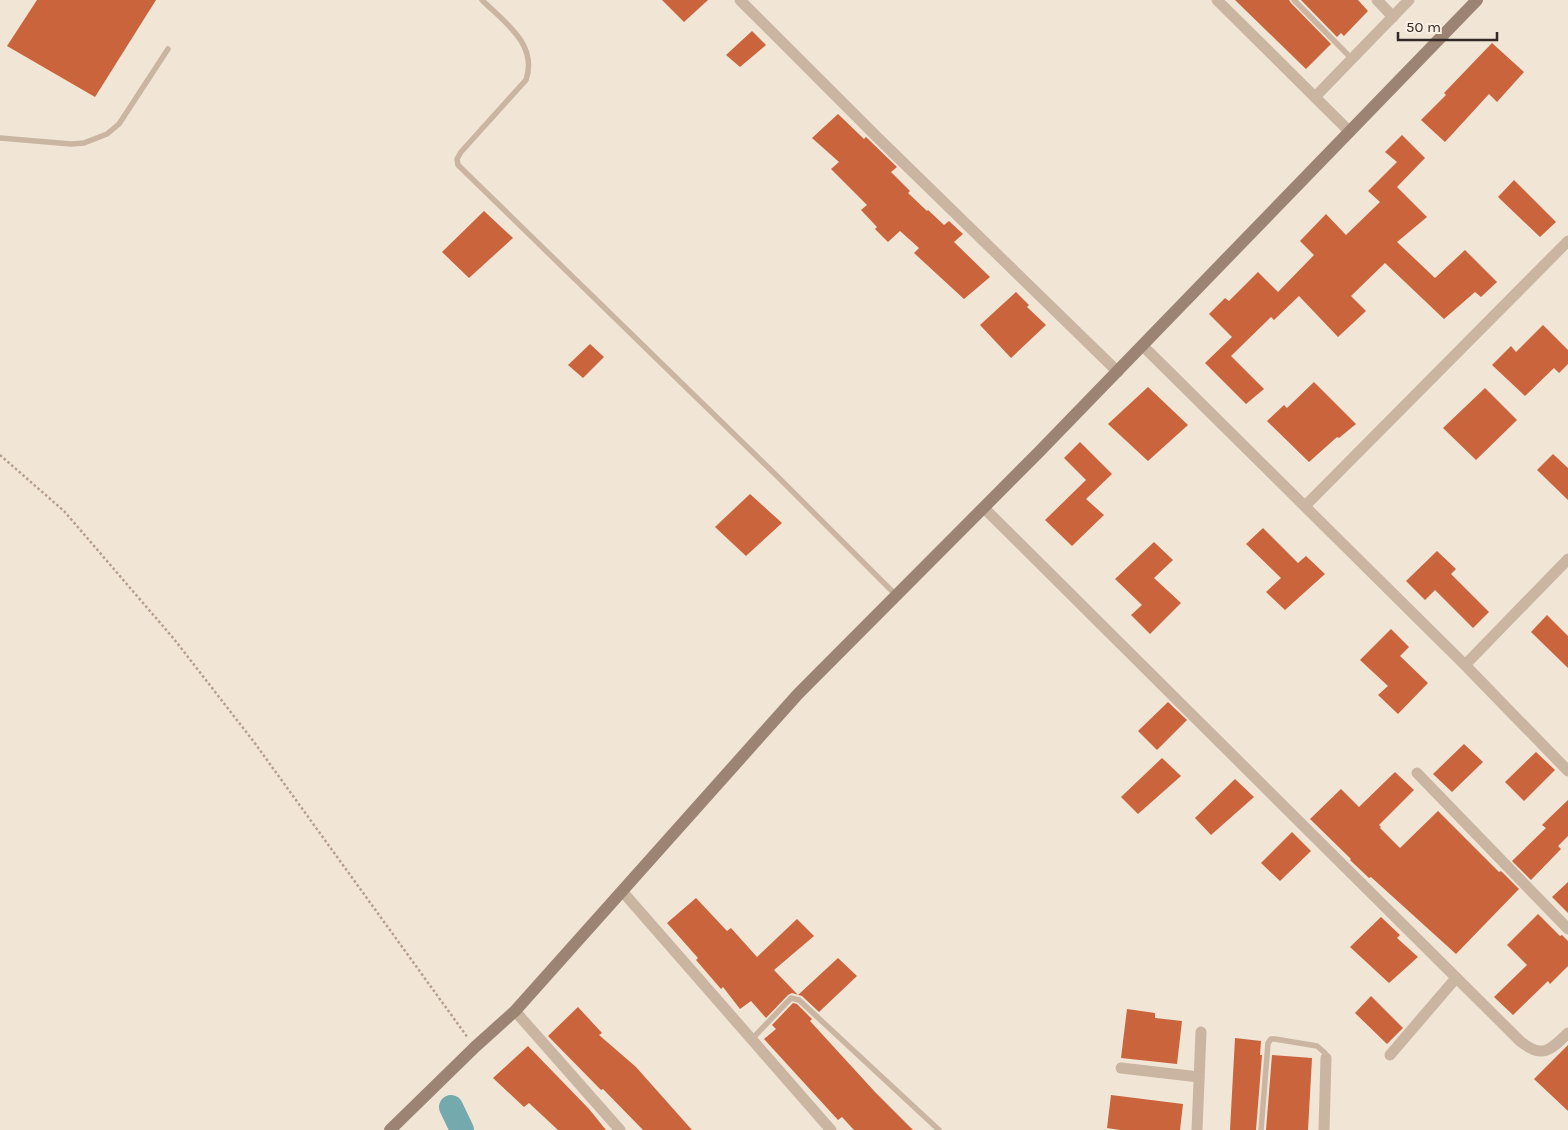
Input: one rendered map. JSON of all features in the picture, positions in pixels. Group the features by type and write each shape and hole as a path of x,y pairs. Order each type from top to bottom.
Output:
{"street":[{"path":"740,0 879,139 1118,372"},
{"path":"1217,0 1350,132"},
{"path":"1377,0 1393,17"},
{"path":"1315,97 1409,0"},
{"path":"390,1130 475,1047 515,1011 798,694 1118,372 1477,0"},
{"path":"1305,506 1568,241"},
{"path":"1143,346 1568,771"},
{"path":"984,508 1456,978 1529,1048 1536,1051 1553,1049 1568,1033"},
{"path":"1464,665 1568,559"},
{"path":"1417,773 1568,929"},
{"path":"622,891 831,1130"},
{"path":"1390,1055 1456,978"},
{"path":"515,1011 620,1130"},
{"path":"1197,1130 1201,1032"},
{"path":"1324,1130 1326,1058"},
{"path":"1121,1068 1199,1077"}],"lane":[{"path":"482,0 521,40 528,51 530,70 526,80 461,152 457,159 458,165 776,475 896,595"},
{"path":"1294,0 1352,59"},
{"path":"0,138 71,144 84,143 107,134 119,124 168,49"},
{"path":"752,1039 791,998 799,1000 939,1130"},
{"path":"1261,1130 1268,1043 1275,1039 1317,1046 1326,1053 1326,1058"}],"path":[{"path":"0,455 64,512 174,640 254,742 475,1047"}],"building":[{"path":"37,0 156,0 95,97 7,46"},
{"path":"662,0 708,0 684,22"},
{"path":"1235,0 1289,0 1331,44 1306,69"},
{"path":"1301,0 1358,0 1368,11 1344,36 1341,33 1337,37"},
{"path":"752,31 766,45 740,67 726,55"},
{"path":"1492,43 1524,72 1497,102 1489,94 1445,142 1421,120"},
{"path":"838,114 864,139 866,137 897,167 891,172 910,191 908,193 944,225 949,221 963,234 954,242 990,277 964,299 914,253 919,248 900,231 888,242 875,229 877,227 861,210 867,205 831,169 839,162 812,138"},
{"path":"1402,135 1425,158 1397,187 1427,217 1397,242 1435,278 1465,250 1497,282 1481,297 1475,292 1444,319 1385,263 1351,296 1366,311 1338,337 1299,296 1274,320 1271,317 1231,356 1264,389 1246,404 1205,363 1232,337 1209,314 1225,298 1229,301 1258,272 1278,292 1314,255 1300,241 1326,214 1346,235 1380,202 1368,191 1397,162 1385,152"},
{"path":"1514,180 1556,222 1540,237 1498,197"},
{"path":"484,211 513,238 469,278 442,252"},
{"path":"1016,292 1029,305 1027,307 1046,325 1011,358 980,325"},
{"path":"1543,325 1568,350 1568,364 1559,373 1554,368 1525,396 1492,365 1511,346 1516,352"},
{"path":"590,344 604,357 583,378 568,365"},
{"path":"1314,382 1356,424 1339,438 1337,437 1309,462 1267,421 1284,405 1287,408"},
{"path":"1148,387 1188,425 1148,461 1108,424"},
{"path":"1485,388 1517,420 1476,460 1443,428"},
{"path":"1080,442 1112,474 1086,499 1104,515 1072,546 1045,520 1086,480 1064,458"},
{"path":"1553,454 1568,468 1568,500 1537,470"},
{"path":"750,494 782,523 746,556 715,527"},
{"path":"1263,528 1298,563 1306,556 1325,574 1285,610 1266,592 1281,578 1246,544"},
{"path":"1154,542 1173,560 1154,578 1181,603 1150,634 1131,615 1142,605 1115,579"},
{"path":"1437,551 1456,569 1451,574 1489,612 1473,628 1435,590 1425,600 1406,581"},
{"path":"1547,615 1568,636 1568,668 1531,632"},
{"path":"1391,629 1409,647 1400,656 1428,683 1398,714 1378,695 1388,686 1360,660"},
{"path":"1168,702 1187,720 1157,750 1138,731"},
{"path":"1464,744 1483,762 1452,792 1433,774"},
{"path":"1536,752 1555,770 1524,801 1505,782"},
{"path":"1162,758 1181,776 1138,814 1121,797"},
{"path":"1395,772 1414,790 1379,825 1400,848 1438,811 1499,872 1501,871 1519,889 1456,954 1371,877 1369,878 1310,819 1341,789 1359,807"},
{"path":"1235,779 1254,797 1211,835 1195,818"},
{"path":"1568,800 1568,836 1558,846 1561,849 1531,880 1512,861 1546,828 1542,825"},
{"path":"1292,832 1311,851 1280,881 1261,863"},
{"path":"1568,882 1568,913 1552,897"},
{"path":"696,898 727,931 731,928 757,957 797,919 814,936 774,970 798,995 792,993 788,995 766,1018 751,1001 740,1009 723,987 721,989 696,960 698,958 667,923"},
{"path":"1538,914 1560,936 1562,935 1568,941 1568,966 1550,984 1548,981 1513,1015 1494,997 1527,965 1507,945"},
{"path":"1381,917 1400,935 1397,938 1418,957 1389,983 1350,947"},
{"path":"838,958 857,976 819,1012 802,996 798,995"},
{"path":"1371,996 1403,1028 1387,1044 1355,1013"},
{"path":"793,1003 797,1004 812,1019 810,1021 875,1092 913,1130 854,1130 842,1117 838,1120 764,1039 776,1029 772,1025"},
{"path":"578,1007 602,1033 599,1035 636,1067 692,1130 643,1130 548,1036"},
{"path":"1127,1009 1155,1013 1155,1018 1182,1021 1177,1064 1121,1058"},
{"path":"1235,1038 1261,1041 1260,1055 1262,1055 1256,1130 1230,1130"},
{"path":"1568,1045 1568,1111 1534,1079"},
{"path":"528,1046 589,1109 606,1130 558,1130 529,1103 524,1107 493,1078"},
{"path":"1272,1055 1312,1058 1308,1130 1266,1130"},
{"path":"1111,1095 1183,1104 1180,1130 1120,1130 1107,1128"}],"waterway":[{"path":"451,1107 462,1130"}]}
